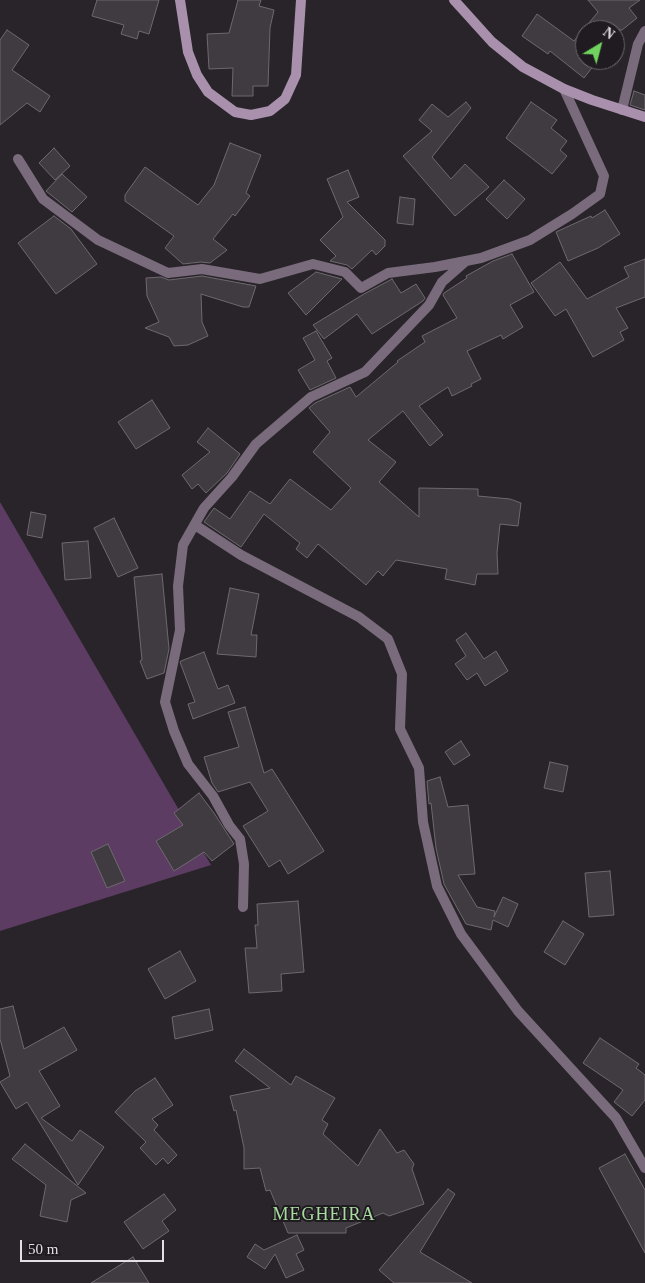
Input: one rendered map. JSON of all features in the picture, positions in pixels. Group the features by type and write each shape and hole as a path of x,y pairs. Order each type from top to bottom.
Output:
{"main road":[{"path":"180,0 188,52 197,75 208,92 235,112 251,115 270,111 285,99 296,75 300,0"},
{"path":"454,0 492,42 523,67 564,89 645,117"}],"street":[{"path":"622,110 638,44 645,31"},
{"path":"18,159 42,199 98,240 168,273 202,268 260,279 313,264 345,272 361,288 388,273 481,258 530,240 600,194 604,176 564,89"},
{"path":"243,907 244,864 240,839 229,825 213,796 188,764 174,731 165,702 180,630 178,586 183,544 204,508 232,477 256,444 311,397 366,372 428,305 442,282 466,261"},
{"path":"195,525 241,555 359,617 388,638 402,674 400,729 419,768 424,822 436,886 461,934 518,1011 616,1118 645,1168"}],"shaded area":[{"path":"0,502 211,865 0,931"}],"building":[{"path":"97,0 159,0 149,34 139,31 137,39 121,34 124,25 92,16"},
{"path":"238,0 261,0 259,6 274,10 270,28 268,86 253,86 253,96 232,96 233,68 209,69 207,34 229,33"},
{"path":"588,0 640,0 629,8 637,18 625,28 625,20 591,20 598,12"},
{"path":"537,14 574,41 575,40 575,70 590,70 584,78 550,51 548,54 522,36"},
{"path":"7,30 29,45 12,70 50,96 40,112 27,103 0,125 0,40"},
{"path":"634,91 645,95 645,110 630,105"},
{"path":"466,102 471,108 432,157 451,179 465,164 489,187 455,216 403,156 432,131 419,120 432,104 448,117"},
{"path":"531,102 557,120 551,128 567,141 560,150 567,156 552,174 506,138"},
{"path":"230,143 261,155 246,193 250,196 235,216 233,214 213,239 227,250 210,263 183,264 165,248 174,236 125,201 125,195 145,167 198,205 214,185"},
{"path":"54,148 70,166 55,180 39,163"},
{"path":"348,170 359,197 347,202 385,240 385,246 376,255 372,250 352,269 347,265 330,261 336,256 320,240 343,217 327,179"},
{"path":"62,174 87,197 72,212 46,191"},
{"path":"504,180 525,199 507,219 486,199"},
{"path":"400,197 415,199 413,225 397,223"},
{"path":"605,210 620,234 598,248 568,261 556,232 591,216 592,218"},
{"path":"54,216 71,229 97,264 56,294 18,243"},
{"path":"512,254 534,292 510,305 523,327 503,339 501,335 467,351 481,379 471,384 472,386 452,396 448,387 419,406 443,435 430,446 403,411 368,440 396,462 379,482 419,517 419,488 478,489 478,496 510,499 521,503 518,526 500,524 497,553 498,574 477,574 475,585 445,579 447,569 396,560 383,576 378,571 366,585 318,544 307,558 296,549 300,543 264,514 241,547 204,522 214,508 230,519 250,491 270,504 290,479 331,510 351,488 313,452 330,432 309,408 315,403 350,387 356,397 397,361 425,342 422,336 457,318 443,295 444,293 467,278 466,276 493,261"},
{"path":"645,259 645,297 616,308 628,328 620,332 624,340 593,357 566,309 555,316 531,283 560,262 587,299 629,277 624,267"},
{"path":"316,272 342,279 306,315 288,293"},
{"path":"202,276 256,286 249,307 243,307 201,294 202,322 208,336 188,345 174,346 169,337 145,328 159,322 147,296 146,278 161,277 169,280"},
{"path":"392,279 401,293 416,284 425,298 372,334 357,314 324,339 313,325 364,294"},
{"path":"316,331 332,358 327,361 336,378 310,390 298,370 315,360 303,338"},
{"path":"152,400 170,428 136,449 118,422"},
{"path":"208,428 240,454 227,473 206,493 198,484 192,489 182,475 210,452 197,442"},
{"path":"31,512 46,515 42,538 27,535"},
{"path":"114,518 138,568 118,577 94,528"},
{"path":"88,541 91,578 65,580 62,543"},
{"path":"162,574 169,649 164,673 147,679 140,661 142,660 134,577"},
{"path":"230,588 259,594 251,635 257,635 256,657 217,654"},
{"path":"466,633 484,659 496,651 508,671 485,686 477,673 467,680 455,664 466,656 456,640"},
{"path":"204,652 218,689 228,685 235,703 193,719 188,704 195,702 180,662"},
{"path":"245,707 264,773 272,769 324,851 288,874 280,860 269,867 243,826 268,811 250,782 218,792 212,783 204,757 239,747 228,712"},
{"path":"461,741 470,755 454,765 445,752"},
{"path":"550,762 568,766 563,792 544,788"},
{"path":"440,777 448,807 468,805 475,874 458,875 477,907 495,911 494,917 503,897 518,904 508,927 493,920 491,930 466,924 444,884 436,848 427,781"},
{"path":"199,793 234,844 212,861 204,852 174,871 156,841 183,825 174,813"},
{"path":"108,844 125,881 107,888 91,852"},
{"path":"610,871 614,915 589,917 585,873"},
{"path":"298,901 304,972 281,974 282,991 249,993 245,948 257,948 255,925 258,925 257,904"},
{"path":"563,921 584,934 565,965 544,952"},
{"path":"180,951 196,981 165,999 148,969"},
{"path":"13,1006 24,1049 64,1027 77,1050 39,1071 60,1106 41,1118 72,1141 80,1130 104,1147 78,1185 27,1102 16,1109 0,1082 10,1076 0,1039 0,1009"},
{"path":"209,1009 213,1030 175,1039 172,1017"},
{"path":"600,1038 639,1064 636,1068 645,1075 645,1100 632,1116 614,1102 623,1090 583,1063"},
{"path":"244,1049 291,1085 296,1076 335,1098 322,1120 328,1124 323,1134 358,1166 380,1129 397,1153 404,1150 414,1164 412,1169 424,1204 389,1216 383,1213 346,1228 346,1233 288,1233 270,1190 266,1191 260,1168 244,1169 244,1148 236,1110 234,1111 230,1096 270,1088 235,1061"},
{"path":"155,1078 173,1105 152,1119 158,1125 154,1130 177,1155 168,1164 163,1158 156,1165 140,1148 146,1142 115,1112 135,1091"},
{"path":"25,1144 86,1193 71,1200 67,1222 40,1216 46,1185 12,1159"},
{"path":"625,1154 645,1190 645,1253 599,1168"},
{"path":"448,1189 455,1194 420,1252 472,1283 394,1283 379,1270"},
{"path":"164,1194 176,1210 162,1221 169,1231 143,1249 124,1222"},
{"path":"297,1235 304,1250 296,1254 304,1270 286,1278 275,1254 265,1269 247,1257 255,1244 264,1250"},
{"path":"133,1257 149,1283 91,1283"}],"district":[{"name":"MEGHEIRA","path":"324,1215"}]}
